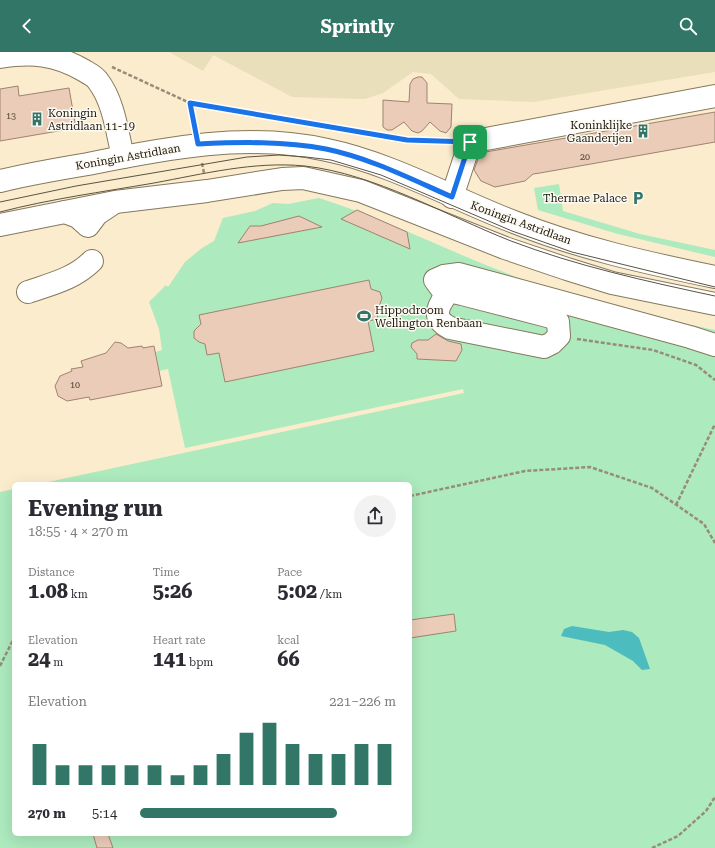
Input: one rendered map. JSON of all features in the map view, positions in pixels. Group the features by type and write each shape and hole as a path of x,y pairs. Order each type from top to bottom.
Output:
{"street":[{"path":"0,57 31,54 59,55 97,79 112,109 122,157"},
{"path":"452,197 470,142 715,96"},
{"name":"Koningin Astridlaan","path":"0,181 198,144 251,142 280,143 326,150 384,168 522,225 575,244 628,258 715,277"},
{"path":"0,225 115,202 207,191 282,179 303,178 327,182 361,191 505,248 612,283 715,304"},
{"path":"28,292 69,278 84,270 92,261"},
{"path":"446,295 435,280 444,276 459,274 715,345"},
{"path":"453,292 551,318 558,322 559,336 552,343 544,346 450,328 442,324 438,317 439,305 446,295 453,292"}],"path":[{"path":"107,64 190,103 407,140 470,142"},
{"path":"190,103 207,191"},
{"path":"559,336 653,350 696,365 715,380"},
{"path":"676,505 715,424"},
{"path":"412,496 525,471 590,467 652,488 704,524 715,543"},
{"path":"0,666 12,642"},
{"path":"652,848 678,836 706,811 715,797"}],"green space":[{"path":"559,184 563,211 640,234 715,250 715,257 618,234 538,210 534,188"},
{"path":"319,198 371,216 496,269 569,295 617,308 715,330 715,848 0,848 0,492 12,489 12,836 412,836 412,482 48,482 464,393 463,389 185,448 168,369 159,371 156,352 162,350 159,329 149,302 166,285 168,287 185,262 202,248 214,241 223,218 255,211 273,203 288,204"}],"sand":[{"path":"169,52 715,52 715,72 533,102 459,99 431,74 413,72 383,93 365,99 292,97 213,55 203,71"}],"water":[{"path":"572,626 609,632 623,630 632,632 639,638 650,669 642,670 633,661 605,645 561,636 564,629"}],"building":[{"path":"422,77 427,83 427,103 452,104 451,127 446,133 440,131 430,122 422,131 418,133 412,131 404,122 392,130 387,130 383,127 383,100 409,102 410,84 413,79"},
{"name":"Koningin Astridlaan 11-19","path":"18,86 19,96 69,88 76,128 0,141 0,89"},
{"path":"715,112 715,142 533,174 525,181 495,187 481,181 474,170 480,153"},
{"path":"357,210 407,232 410,249 341,219"},
{"path":"299,216 322,227 238,243 250,226 261,226"},
{"path":"369,280 371,289 380,292 382,298 380,304 376,308 378,319 368,321 374,351 225,382 219,353 207,355 205,344 194,338 194,331 201,324 199,315"},
{"path":"436,334 448,341 461,344 462,350 456,361 417,359 417,354 411,347 412,343 418,340 428,340"},
{"path":"115,342 121,343 128,348 154,346 162,386 90,400 89,397 67,401 58,396 55,386 60,376 72,371 71,369 83,367 81,361 106,353"},
{"path":"454,614 456,631 412,638 412,620"},
{"path":"94,836 109,836 113,848 97,848"}],"tram line":[{"path":"0,202 76,186 247,157 279,155 306,157 331,160 381,175 512,231 572,252 715,287"},
{"path":"0,212 57,199 229,169 267,165 305,166 331,170 384,186 486,231 561,258 637,279 715,296"}],"place":[{"name":"Koningin Astridlaan 11-19","path":"37,119"},
{"name":"Koninklijke Gaanderijen","path":"643,131"},
{"name":"Thermae Palace","path":"638,198"},
{"name":"Hippodroom Wellington Renbaan","path":"364,316"}],"route":[{"path":"190,103 407,140 470,142 452,197 358,158 326,150 280,143 244,142 198,144 190,103"}]}
